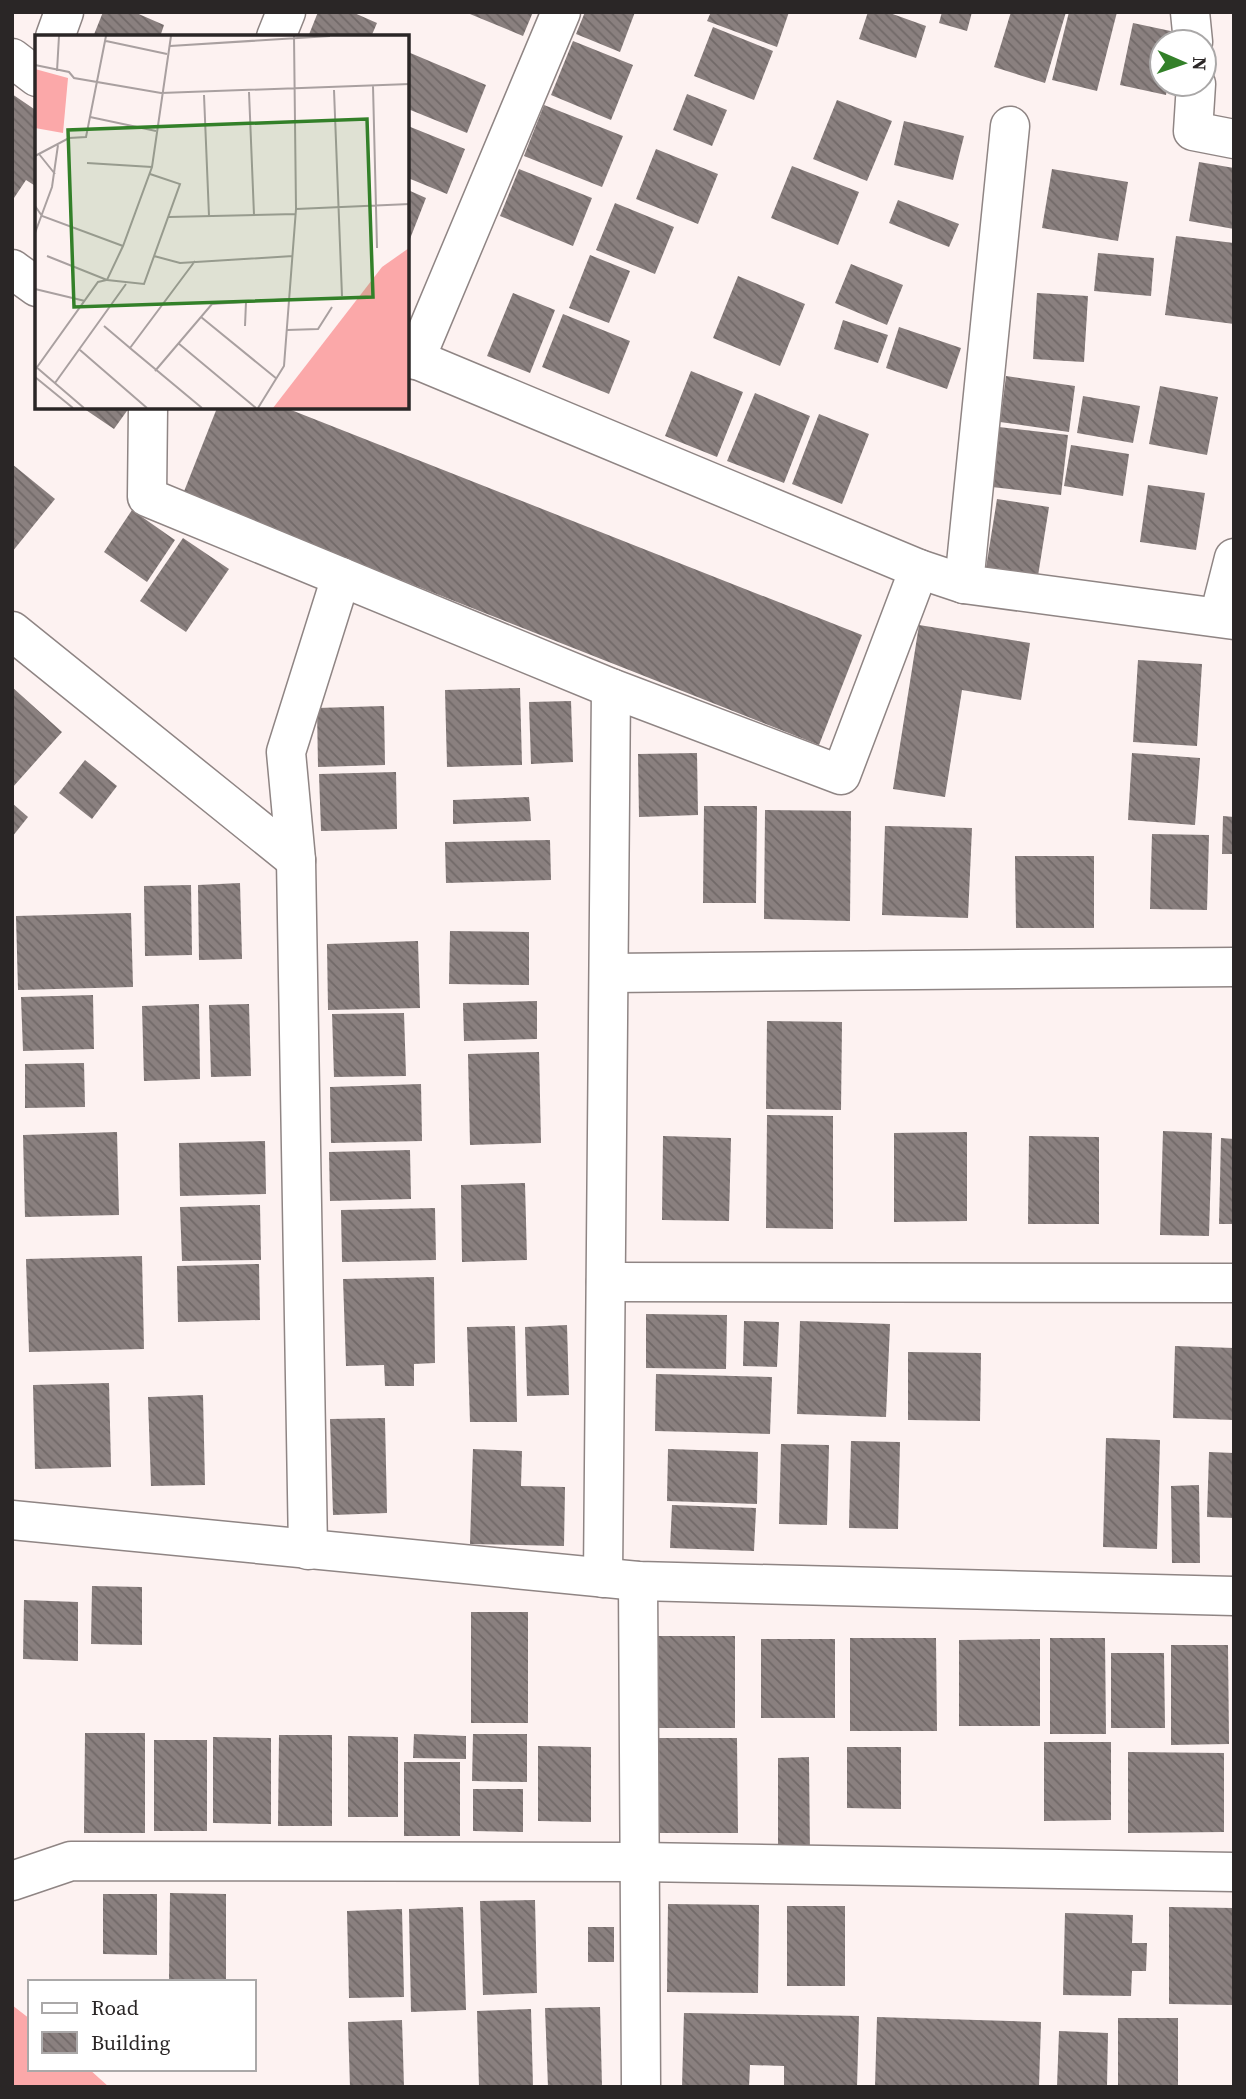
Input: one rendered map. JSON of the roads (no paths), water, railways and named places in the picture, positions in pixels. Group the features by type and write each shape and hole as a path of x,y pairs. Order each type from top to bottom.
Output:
{"street":[{"path":"56,35 64,12"},
{"path":"276,35 286,12"},
{"path":"561,12 411,358 919,569 964,584 1226,619 1234,558"},
{"path":"12,58 35,75"},
{"path":"1195,98 1193,131 1234,139"},
{"path":"964,584 1010,127"},
{"path":"12,268 35,285"},
{"path":"148,410 147,496 611,688 841,775 919,569"},
{"path":"308,1550 296,860 286,752 341,577"},
{"path":"12,631 296,860"},
{"path":"611,688 606,1282 639,1862 641,2087"},
{"path":"609,973 1234,967"},
{"path":"606,1282 1234,1283"},
{"path":"12,1520 621,1579 1234,1596"},
{"path":"12,1881 71,1861 639,1862 1234,1872"}]}
